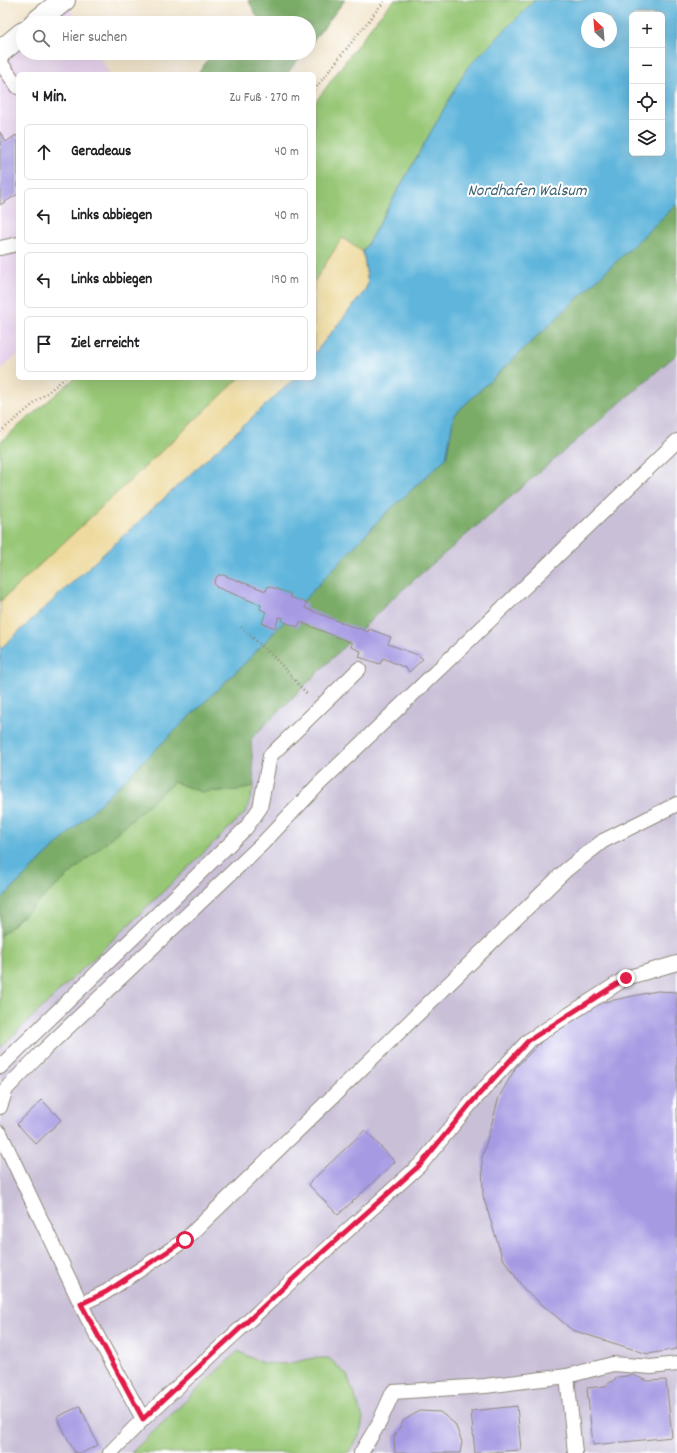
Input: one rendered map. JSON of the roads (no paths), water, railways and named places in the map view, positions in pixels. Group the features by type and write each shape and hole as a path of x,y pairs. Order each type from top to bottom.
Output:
{"street":[{"path":"44,16 64,0"},
{"path":"0,52 16,39"}],"lane":[{"path":"0,62 16,84"},
{"path":"0,248 16,244"},
{"path":"0,1107 3,1088 18,1076 262,844 320,783 677,441"},
{"path":"18,1076 1,1063 246,828 260,808 270,756 359,669"},
{"path":"81,1304 106,1292 185,1240 566,870 603,841 677,804"},
{"path":"246,828 262,844"},
{"path":"110,1453 143,1419 296,1276 421,1164 472,1102 528,1041 626,978 677,963"},
{"path":"0,1133 81,1304 143,1419"},
{"path":"361,1453 379,1423 393,1392 485,1386 567,1376 613,1364 651,1367 677,1364"},
{"path":"567,1376 575,1453"}],"water":[{"name":"Nordhafen Walsum","path":"535,0 677,0 677,204 454,415 446,458 381,518 247,661 0,900 0,649 293,380 316,380 316,352 364,292 368,284 363,252 467,68"}]}
